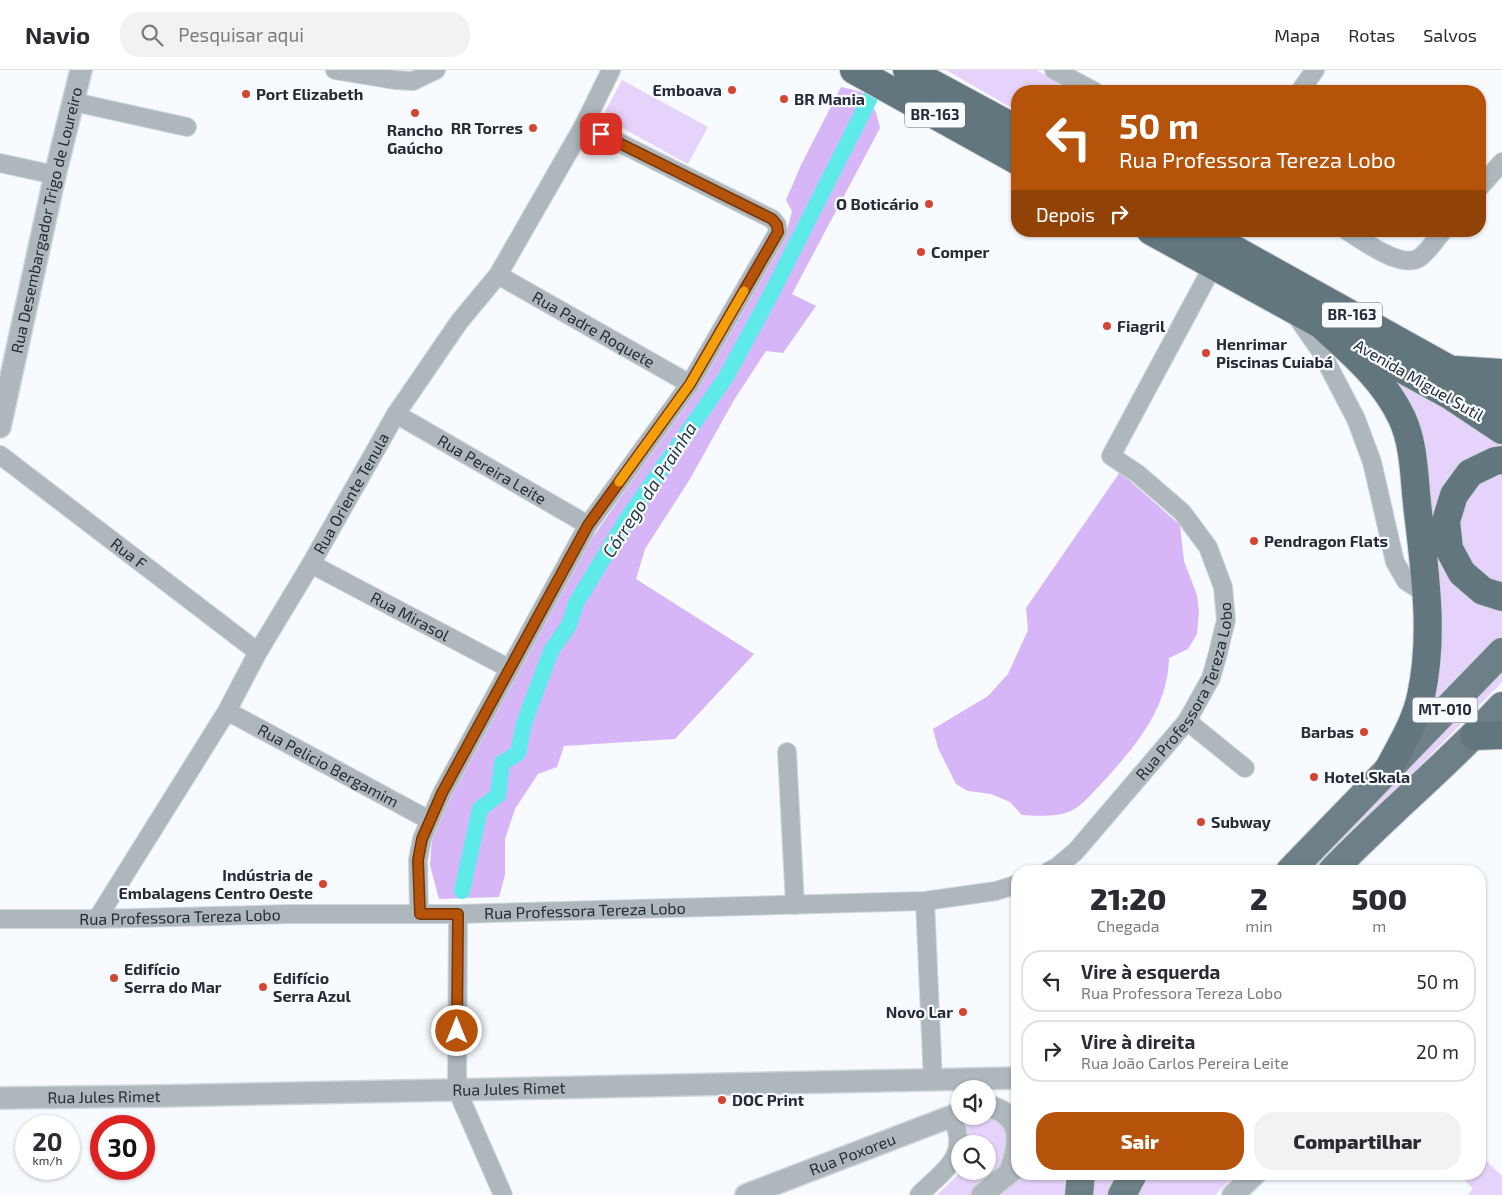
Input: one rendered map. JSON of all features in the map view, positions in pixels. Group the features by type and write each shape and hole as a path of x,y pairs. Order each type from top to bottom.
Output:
{"highway":[{"name":"BR-163","path":"854,70 1011,157"},
{"name":"BR-163","path":"907,70 1011,126"},
{"name":"Avenida Miguel Sutil","path":"1162,237 1450,396 1502,430"},
{"name":"Avenida Miguel Sutil","path":"1211,237 1449,369 1502,401"},
{"path":"1318,322 1361,360 1388,393 1403,419 1411,448 1428,595 1426,663 1421,697 1410,728 1389,768"},
{"path":"1449,369 1502,373"},
{"path":"1502,460 1495,460 1470,473 1454,495 1446,521 1449,549 1462,573 1483,591 1502,597"},
{"path":"1474,736 1502,734"}],"main road":[{"name":"MT-010","path":"1296,865 1502,652"},
{"name":"MT-010","path":"1338,865 1474,736 1502,706"},
{"path":"1079,1195 1080,1180"},
{"path":"1122,1195 1130,1180"}],"street":[{"name":"Rua Desembargador Trigo de Loureiro","path":"0,427 55,175 81,70"},
{"path":"335,70 395,80 413,81 436,70"},
{"name":"Rua Oriente Tenula","path":"97,919 227,711 258,652 311,564 396,414 459,322 498,275 584,125 611,70"},
{"path":"1054,70 1083,85"},
{"path":"1304,85 1315,70"},
{"path":"74,102 187,127"},
{"path":"420,914 418,860 422,839 429,820 455,768 588,525 690,384 777,234 777,225 772,219 584,125"},
{"path":"1486,180 1502,162"},
{"path":"0,163 55,175"},
{"path":"1357,237 1394,258 1412,260 1422,255 1437,237"},
{"name":"Rua Professora Tereza Lobo","path":"1059,865 1076,851 1187,721 1211,678 1218,654 1226,620 1223,587 1208,547 1182,512 1138,474 1111,456 1214,266"},
{"name":"Rua Padre Roquete","path":"498,275 690,384"},
{"path":"1291,308 1320,350 1356,420 1372,462 1395,562 1406,581 1428,595"},
{"name":"Rua Pereira Leite","path":"396,414 588,525"},
{"name":"Rua F","path":"0,455 258,652"},
{"name":"Rua Mirasol","path":"311,564 510,669"},
{"name":"Rua Pelicio Bergamim","path":"227,711 429,820"},
{"path":"1187,721 1245,768"},
{"path":"787,752 795,905"},
{"name":"Rua Professora Tereza Lobo","path":"0,919 97,919 290,914 458,914 925,901 996,891 1011,886"},
{"path":"925,901 933,1081"},
{"path":"458,914 457,1090 503,1195"},
{"name":"Rua Jules Rimet","path":"0,1098 1011,1078"},
{"path":"996,1109 1002,1111 1011,1121"},
{"name":"Rua Poxoreu","path":"746,1195 951,1117"},
{"path":"919,1195 950,1164 958,1152 957,1125"},
{"path":"982,1195 1011,1171"},
{"path":"1233,1195 1249,1180"}],"shaded area":[{"path":"946,70 1036,70 1065,85 1011,85 1011,108"},
{"path":"622,80 708,127 688,164 602,117"},
{"path":"841,87 862,92 876,112 880,128 792,294 816,306 783,353 766,351 734,400 690,479 645,549 636,579 754,654 675,739 564,746 557,767 538,774 515,809 505,839 505,875 499,897 439,899 430,865 432,838 443,807 581,554 671,425 785,239 792,211 786,200 801,165"},
{"path":"1394,378 1454,411 1502,442 1502,451 1436,517 1502,605 1502,643 1421,722 1434,680"},
{"path":"1502,467 1502,588 1466,566 1455,542 1461,493"},
{"path":"1120,472 1180,525 1184,561 1197,595 1199,612 1197,634 1188,649 1169,658 1163,694 1148,726 1126,755 1091,795 1080,806 1066,813 1047,816 1022,815 1010,802 991,794 968,791 956,784 938,748 933,729 988,696 1008,674 1028,630 1026,608"},
{"path":"1502,665 1502,682 1323,865 1309,865"},
{"path":"996,1116 1011,1138 1011,1142 1000,1169 996,1172 996,1135 968,1135 965,1125 996,1125"},
{"path":"1486,1161 1502,1176 1502,1195 1467,1195 1473,1189 1465,1180 1486,1180"},
{"path":"1011,1179 1073,1180 1072,1195 990,1195"},
{"path":"953,1180 987,1180 970,1195 937,1195"},
{"path":"1092,1180 1122,1180 1114,1195 1091,1195"},
{"path":"1142,1180 1230,1180 1215,1195 1135,1195"}],"waterway":[{"name":"Córrego da Prainha","path":"462,891 480,809 498,795 502,763 518,753 524,723 551,651 569,625 576,603 629,516 726,377 771,294 872,94"}],"slow traffic":[{"path":"619,482 690,384 744,291"}],"place":[{"name":"Emboava","path":"732,90"},
{"name":"Port Elizabeth","path":"246,94"},
{"name":"BR Mania","path":"784,99"},
{"name":"Rancho Gaúcho","path":"415,113"},
{"name":"RR Torres","path":"533,128"},
{"name":"O Boticário","path":"929,204"},
{"name":"Comper","path":"921,252"},
{"name":"Fiagril","path":"1107,326"},
{"name":"Henrimar Piscinas Cuiabá","path":"1206,353"},
{"name":"Pendragon Flats","path":"1254,541"},
{"name":"Barbas","path":"1364,732"},
{"name":"Hotel Skala","path":"1314,777"},
{"name":"Subway","path":"1201,822"},
{"name":"Indústria de Embalagens Centro Oeste","path":"323,884"},
{"name":"Edifício Serra do Mar","path":"114,978"},
{"name":"Edifício Serra Azul","path":"263,987"},
{"name":"Novo Lar","path":"963,1012"},
{"name":"DOC Print","path":"722,1100"}],"route":[{"path":"457,1031 458,914 420,914 418,860 422,839 429,820 465,749 588,525 690,384 778,232 777,225 772,219 601,134"}]}
